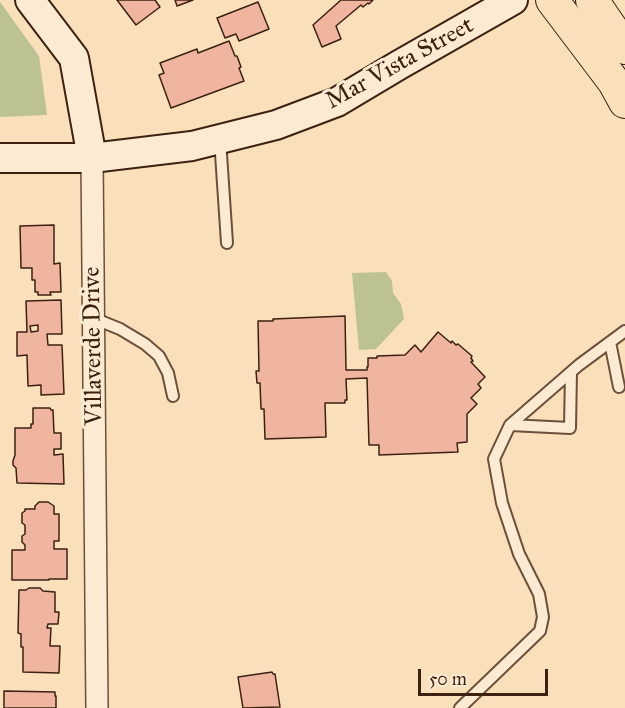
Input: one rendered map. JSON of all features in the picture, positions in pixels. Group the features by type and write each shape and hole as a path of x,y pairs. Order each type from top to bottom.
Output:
{"main road":[{"path":"552,0 614,82 625,102"},
{"path":"592,0 625,48"}],"street":[{"name":"Villaverde Drive","path":"30,0 74,58 92,158 97,708"},
{"name":"Mar Vista Street","path":"0,158 92,158 192,146 276,125 337,102 513,0"}],"lane":[{"path":"220,139 227,243"},
{"path":"93,318 120,329 145,344 159,356 168,373 173,396"},
{"path":"460,708 540,631 543,617 539,594 519,554 501,503 494,459 510,425 571,372 625,331"},
{"path":"610,342 619,387"},
{"path":"510,425 570,428 571,372"}],"green space":[{"path":"0,2 39,56 47,115 0,117"},
{"path":"386,272 392,281 393,293 401,304 404,319 376,349 359,350 352,273"}],"building":[{"path":"117,0 155,0 160,7 136,25"},
{"path":"175,0 193,0 177,6"},
{"path":"341,0 373,0 363,7 361,5 336,26 341,39 322,47 313,25"},
{"path":"258,2 269,29 239,41 236,34 225,38 217,18"},
{"path":"229,41 237,56 244,81 171,108 159,75 164,73 160,63 197,49 198,53"},
{"path":"54,225 54,264 60,263 61,292 38,295 38,292 35,292 35,280 32,280 32,268 21,268 20,226"},
{"path":"61,300 62,334 47,334 48,345 62,345 64,394 41,395 41,385 28,386 27,355 17,356 17,332 27,332 26,301","holes":["38,325 38,331 31,332 30,326"]},
{"path":"345,316 346,370 367,370 368,358 405,355 415,345 421,352 438,332 472,356 473,361 471,362 485,377 478,384 481,388 471,398 477,404 467,414 467,442 457,443 458,452 379,455 379,445 369,445 367,378 346,379 347,400 345,403 325,403 326,437 265,439 264,409 261,409 260,383 257,383 256,371 259,371 258,321"},
{"path":"33,408 53,410 54,433 61,433 61,449 54,449 54,455 63,454 64,484 17,483 16,468 13,465 15,428 31,428"},
{"path":"39,502 48,502 54,506 54,514 59,514 59,541 54,541 54,549 67,549 67,579 12,580 12,550 25,550 22,542 25,525 22,523 22,513 25,509 35,509"},
{"path":"29,588 55,592 55,612 59,612 58,624 48,624 47,628 51,628 50,646 60,646 59,673 23,672 23,647 21,647 21,634 18,633 19,590"},
{"path":"272,672 275,674 280,707 243,708 238,677"},
{"path":"4,691 55,692 56,708 4,708"}]}
